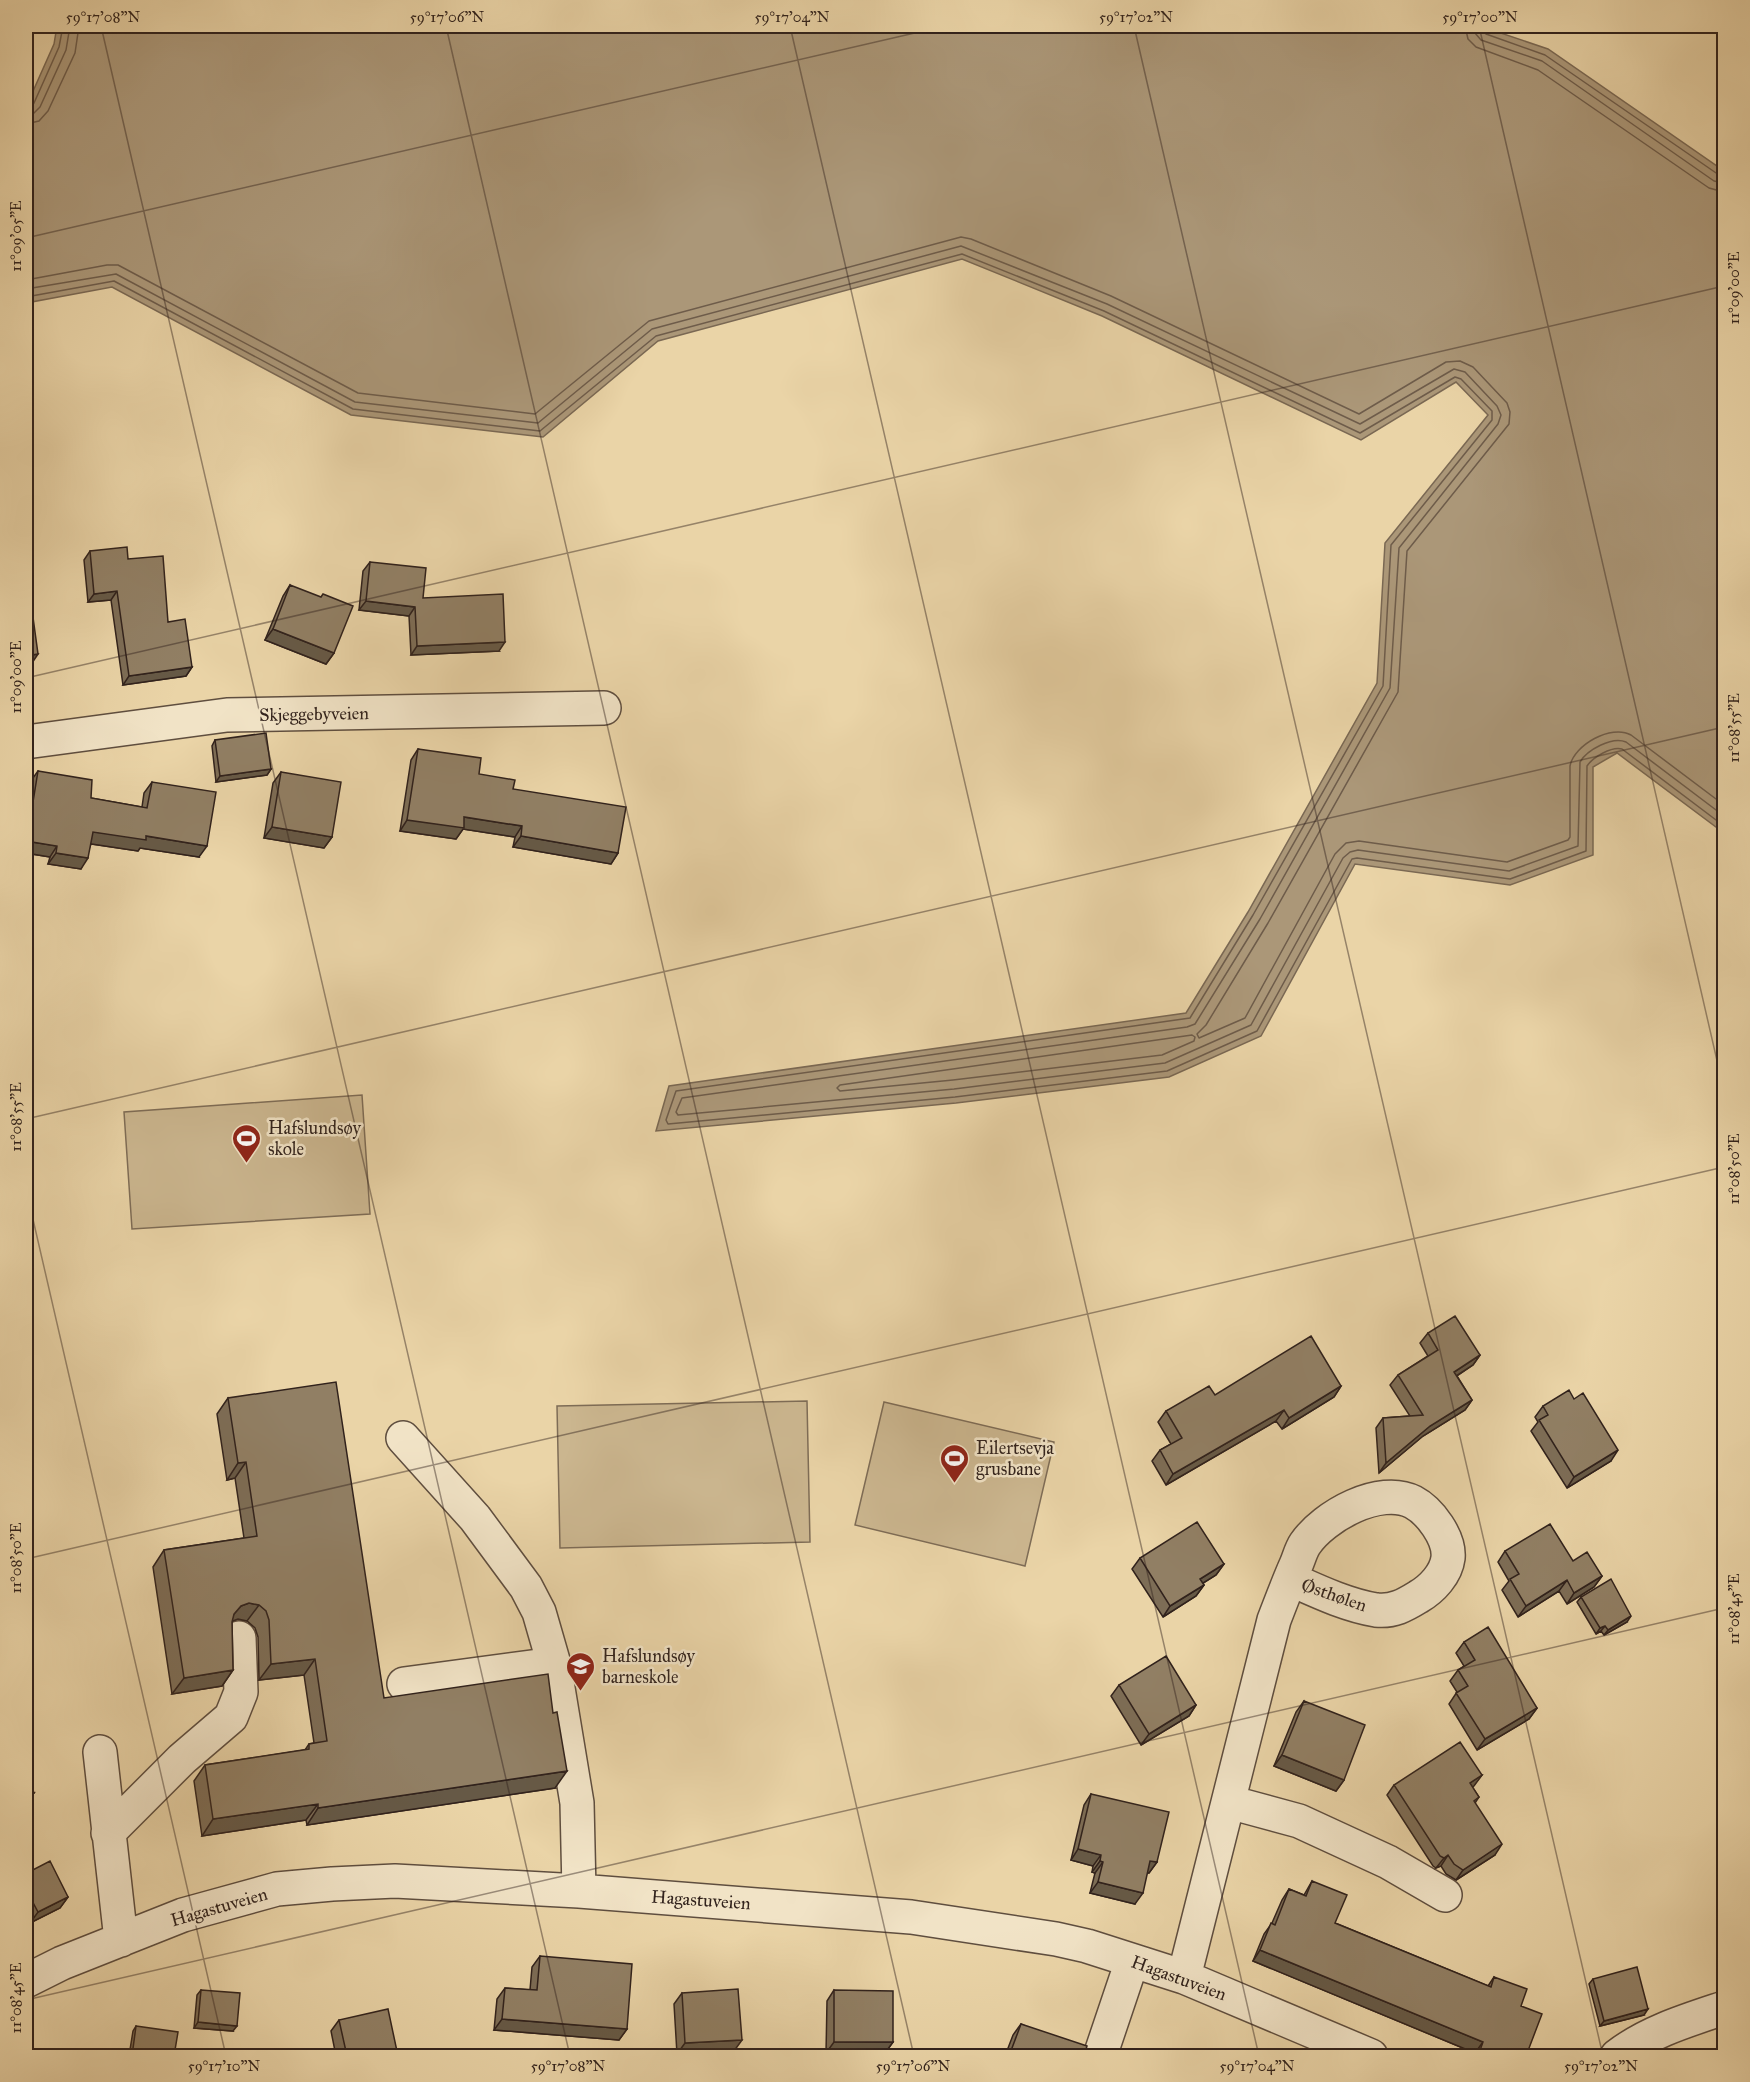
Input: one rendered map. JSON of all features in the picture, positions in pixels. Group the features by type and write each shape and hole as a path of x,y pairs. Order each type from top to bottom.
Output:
{"street":[{"name":"Skjeggebyveien","path":"26,742 227,715 604,708"},
{"path":"403,1438 475,1518 526,1587 539,1612 554,1664 578,1803 579,1892"},
{"name":"Østhølen","path":"1184,1977 1274,1620 1290,1579 1304,1544 1325,1522 1347,1508 1396,1497 1413,1502 1430,1515 1443,1534 1448,1557 1441,1577 1425,1593 1399,1608 1377,1610 1342,1601 1290,1579"},
{"path":"108,1833 182,1759 231,1717 241,1692 240,1638"},
{"path":"404,1684 554,1664"},
{"path":"100,1752 121,1940"},
{"path":"1229,1802 1299,1821 1388,1862 1445,1895"},
{"name":"Hagastuveien","path":"26,1981 62,1963 183,1915 277,1889 395,1881 579,1892 911,1917 1056,1939 1087,1946 1184,1977 1371,2056"},
{"path":"1100,2056 1132,1961"},
{"path":"1617,2056 1644,2039 1670,2027 1725,2008"}],"shaded area":[{"name":"Hafslundsøy skole","path":"362,1095 370,1214 132,1229 124,1112"},
{"path":"807,1401 810,1542 560,1548 557,1406"},
{"name":"Eilertsevja grusbane","path":"884,1402 1054,1442 1025,1566 855,1525"}],"water":[{"path":"57,26 1480,26 1548,49 1724,171 1724,833 1617,753 1593,767 1593,855 1510,885 1355,864 1261,1036 1169,1077 956,1103 656,1131 669,1086 1186,1013 1248,912 1377,683 1385,543 1488,415 1456,382 1361,440 1102,316 962,259 658,341 543,437 351,415 112,287 26,303 26,107 54,44"}],"building":[{"path":"127,547 128,559 163,556 168,622 185,619 192,667 129,676 117,591 94,594 90,551"},
{"path":"370,562 426,568 423,598 503,594 505,642 417,646 415,607 366,601"},
{"path":"290,585 321,597 323,594 353,606 334,653 273,629"},
{"path":"32,610 38,654 26,656 26,611"},
{"path":"266,733 271,769 220,776 215,740"},
{"path":"418,749 481,758 479,774 515,780 513,789 626,807 618,853 521,836 522,826 464,817 464,828 407,820"},
{"path":"38,771 92,780 91,798 147,808 152,782 216,792 207,846 146,836 146,840 93,832 88,858 56,853 57,846 26,841 26,801 33,802"},
{"path":"281,772 341,782 332,837 272,827"},
{"path":"1455,1316 1480,1355 1454,1372 1472,1400 1430,1426 1386,1463 1383,1418 1423,1415 1398,1375 1438,1350 1428,1333"},
{"path":"1311,1336 1341,1386 1289,1418 1284,1410 1173,1474 1160,1450 1182,1438 1166,1411 1209,1386 1215,1395"},
{"path":"336,1382 384,1698 548,1674 553,1713 557,1712 567,1771 318,1808 318,1804 213,1819 205,1765 309,1749 309,1744 327,1741 315,1659 271,1664 269,1620 266,1611 259,1605 249,1603 241,1606 234,1614 232,1622 233,1670 184,1678 164,1550 257,1536 246,1462 238,1463 228,1398"},
{"path":"1569,1390 1574,1399 1583,1393 1618,1450 1574,1477 1539,1420 1548,1415 1543,1406"},
{"path":"1197,1522 1224,1564 1200,1579 1204,1585 1170,1606 1140,1558"},
{"path":"1550,1524 1573,1561 1587,1552 1602,1576 1574,1593 1567,1580 1526,1606 1510,1579 1519,1574 1505,1551"},
{"path":"1611,1579 1631,1616 1608,1630 1605,1626 1600,1628 1581,1597"},
{"path":"1488,1627 1537,1708 1485,1739 1456,1693 1468,1686 1458,1670 1475,1660 1464,1642"},
{"path":"1166,1656 1196,1705 1149,1734 1119,1685"},
{"path":"1304,1701 1365,1725 1344,1780 1282,1755"},
{"path":"1460,1742 1482,1775 1470,1783 1479,1797 1474,1801 1502,1844 1463,1870 1454,1864 1448,1855 1444,1858 1440,1856 1394,1785"},
{"path":"26,1769 34,1793 26,1795"},
{"path":"1091,1794 1169,1812 1157,1862 1150,1861 1143,1893 1098,1882 1103,1862 1100,1861 1101,1855 1078,1849"},
{"path":"50,1861 68,1897 38,1912 30,1897 26,1899 26,1866 29,1872"},
{"path":"1312,1881 1347,1895 1335,1923 1491,1987 1494,1977 1527,1989 1521,2006 1542,2014 1526,2056 1478,2056 1483,2042 1260,1950 1271,1923 1275,1925 1289,1889 1306,1896"},
{"path":"540,1956 632,1964 627,2029 502,2019 505,1988 537,1990"},
{"path":"1637,1967 1648,2009 1604,2021 1593,1979"},
{"path":"738,1989 742,2040 685,2043 682,1993"},
{"path":"201,1990 240,1993 237,2026 198,2022"},
{"path":"834,1990 893,1991 893,2042 834,2042"},
{"path":"388,2009 398,2056 347,2056 339,2020"},
{"path":"1021,2024 1087,2046 1084,2056 1009,2056"},
{"path":"136,2026 178,2032 174,2056 132,2056"}],"place":[{"name":"Hafslundsøy skole","path":"247,1164"},
{"name":"Eilertsevja grusbane","path":"955,1484"},
{"name":"Hafslundsøy barneskole","path":"581,1692"}]}
